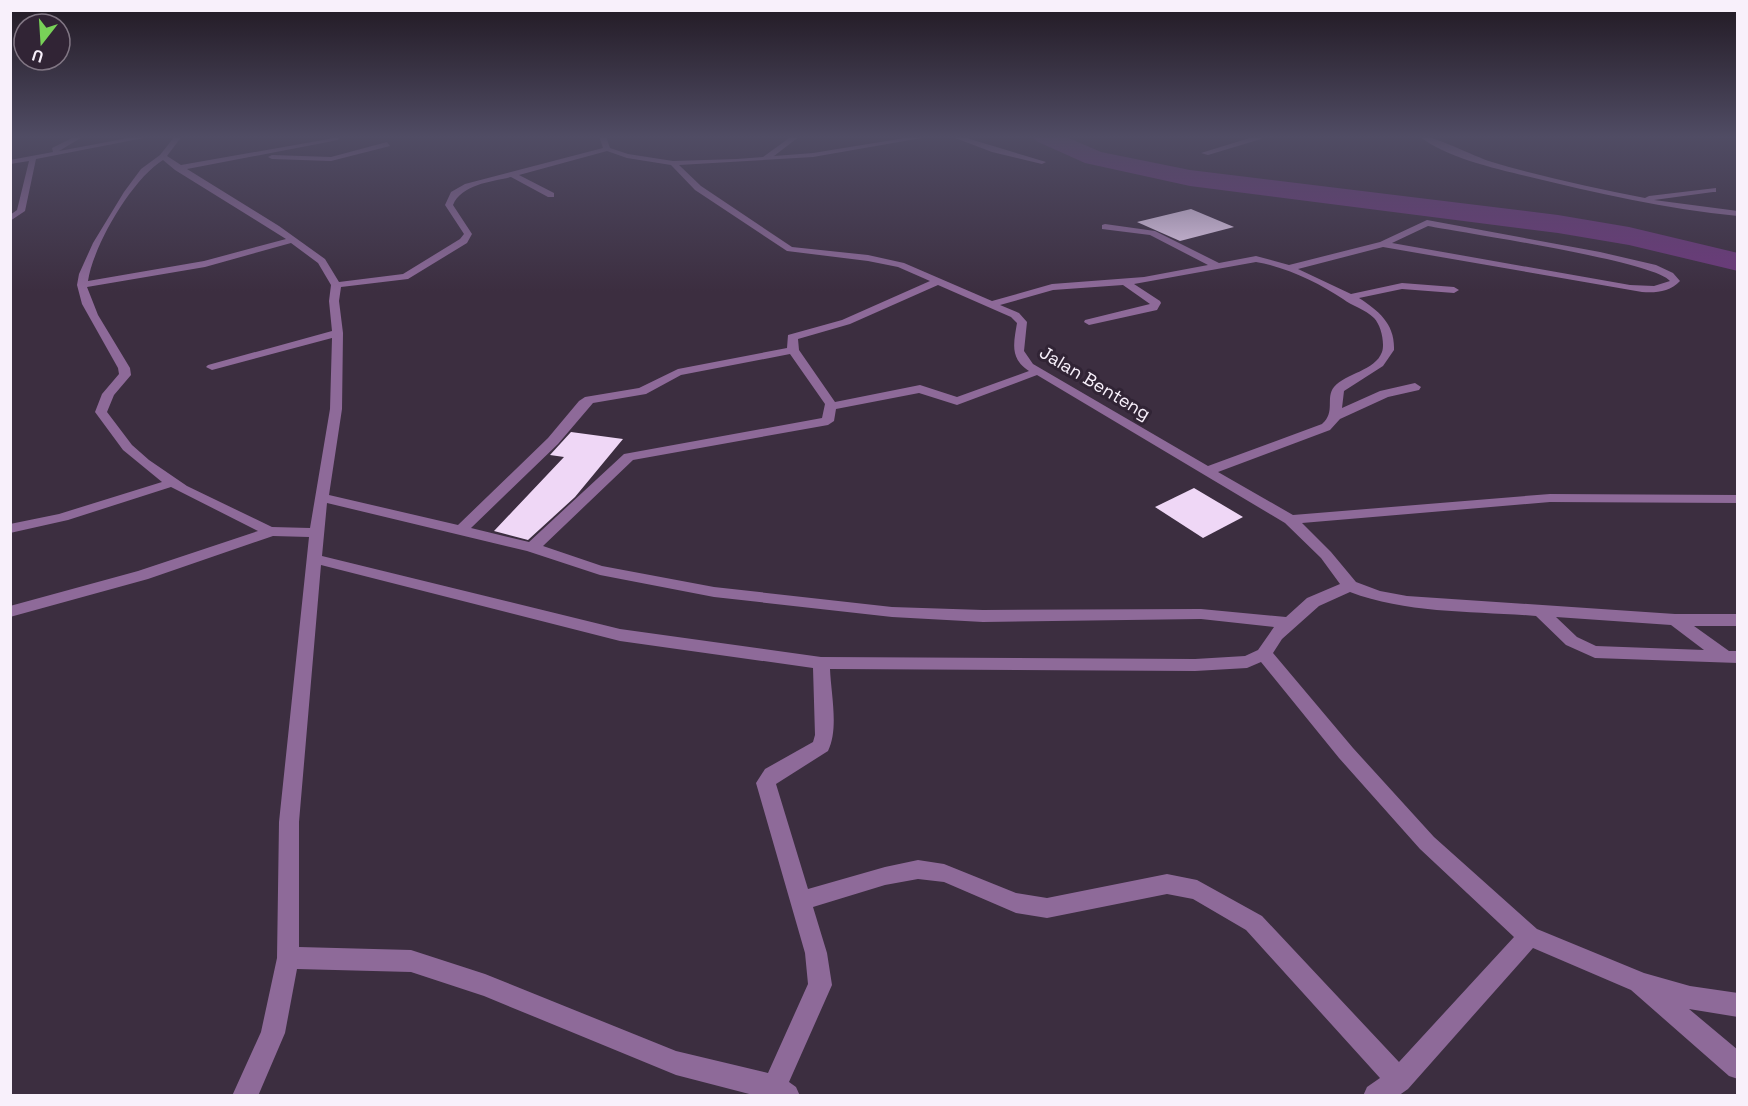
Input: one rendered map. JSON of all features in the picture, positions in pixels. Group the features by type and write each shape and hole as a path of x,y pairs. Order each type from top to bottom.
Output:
{"street":[{"path":"10,219 21,211 26,188"},
{"path":"131,188 117,207 89,264 82,285 95,322 124,368 125,375 108,394 101,412 109,426 127,447 171,483 216,507 272,531"},
{"path":"209,188 322,261 336,285 334,301 338,333 336,410 317,532 289,822 288,958 273,1033 245,1095"},
{"path":"336,285 405,277 468,237 449,205 454,194 465,188"},
{"path":"537,188 551,195"},
{"name":"Jalan Benteng","path":"698,188 790,249 868,258 901,265 1015,315 1022,322 1019,358 1290,520 1326,555 1350,586"},
{"path":"1583,188 1634,200 1737,214"},
{"path":"1634,200 1713,190"},
{"path":"1289,268 1383,244 1421,224 1434,223 1656,268 1670,274 1675,280 1671,285 1656,289 1630,288 1383,244"},
{"path":"1105,227 1152,233 1217,266"},
{"path":"82,285 205,264 293,240"},
{"path":"992,304 1053,287 1124,282 1256,259 1289,268 1347,297 1378,316 1389,348 1388,354 1381,362 1339,389 1336,396 1334,422 1326,427 1206,471"},
{"path":"531,547 541,542 628,457 824,422 830,419 832,406 793,350 790,339 794,335 846,322 939,281"},
{"path":"1089,322 1153,308 1156,305 1124,282"},
{"path":"1347,297 1402,286 1454,290"},
{"path":"212,367 338,333"},
{"path":"462,530 548,446 583,404 589,400 642,391 678,372 793,350"},
{"path":"832,406 920,389 957,401 1038,371"},
{"path":"1336,416 1384,394 1415,387"},
{"path":"10,529 63,517 171,483"},
{"path":"321,497 531,547 600,570 714,592 892,612 983,616 1201,614 1288,623"},
{"path":"1290,520 1550,498 1737,499"},
{"path":"10,612 143,575 272,531 317,532"},
{"path":"315,559 620,635 821,663 1195,665 1247,662 1264,654 1276,635 1313,602 1350,586 1377,596 1407,601 1675,620 1737,620"},
{"path":"1540,610 1566,638 1581,648 1595,652 1733,659"},
{"path":"1675,620 1733,659"},
{"path":"1264,654 1346,753 1427,843 1529,936 1639,982 1690,998 1737,1005"},
{"path":"288,958 411,961 485,985 676,1063 780,1091 820,984 816,954 766,783 772,775 821,746 824,735 821,663"},
{"path":"800,901 918,868 939,872 1019,905 1034,908 1047,908 1167,884 1197,890 1254,923 1399,1080"},
{"path":"1376,1095 1399,1080 1529,936"},
{"path":"1639,982 1737,1067"}],"building":[{"path":"1191,209 1234,227 1180,241 1137,222"},
{"path":"571,432 623,439 575,497 528,540 494,531 564,457 550,455"},
{"path":"1194,488 1243,517 1203,538 1155,507"}],"waterway":[{"path":"1267,188 1558,224 1629,236 1738,262"}]}
